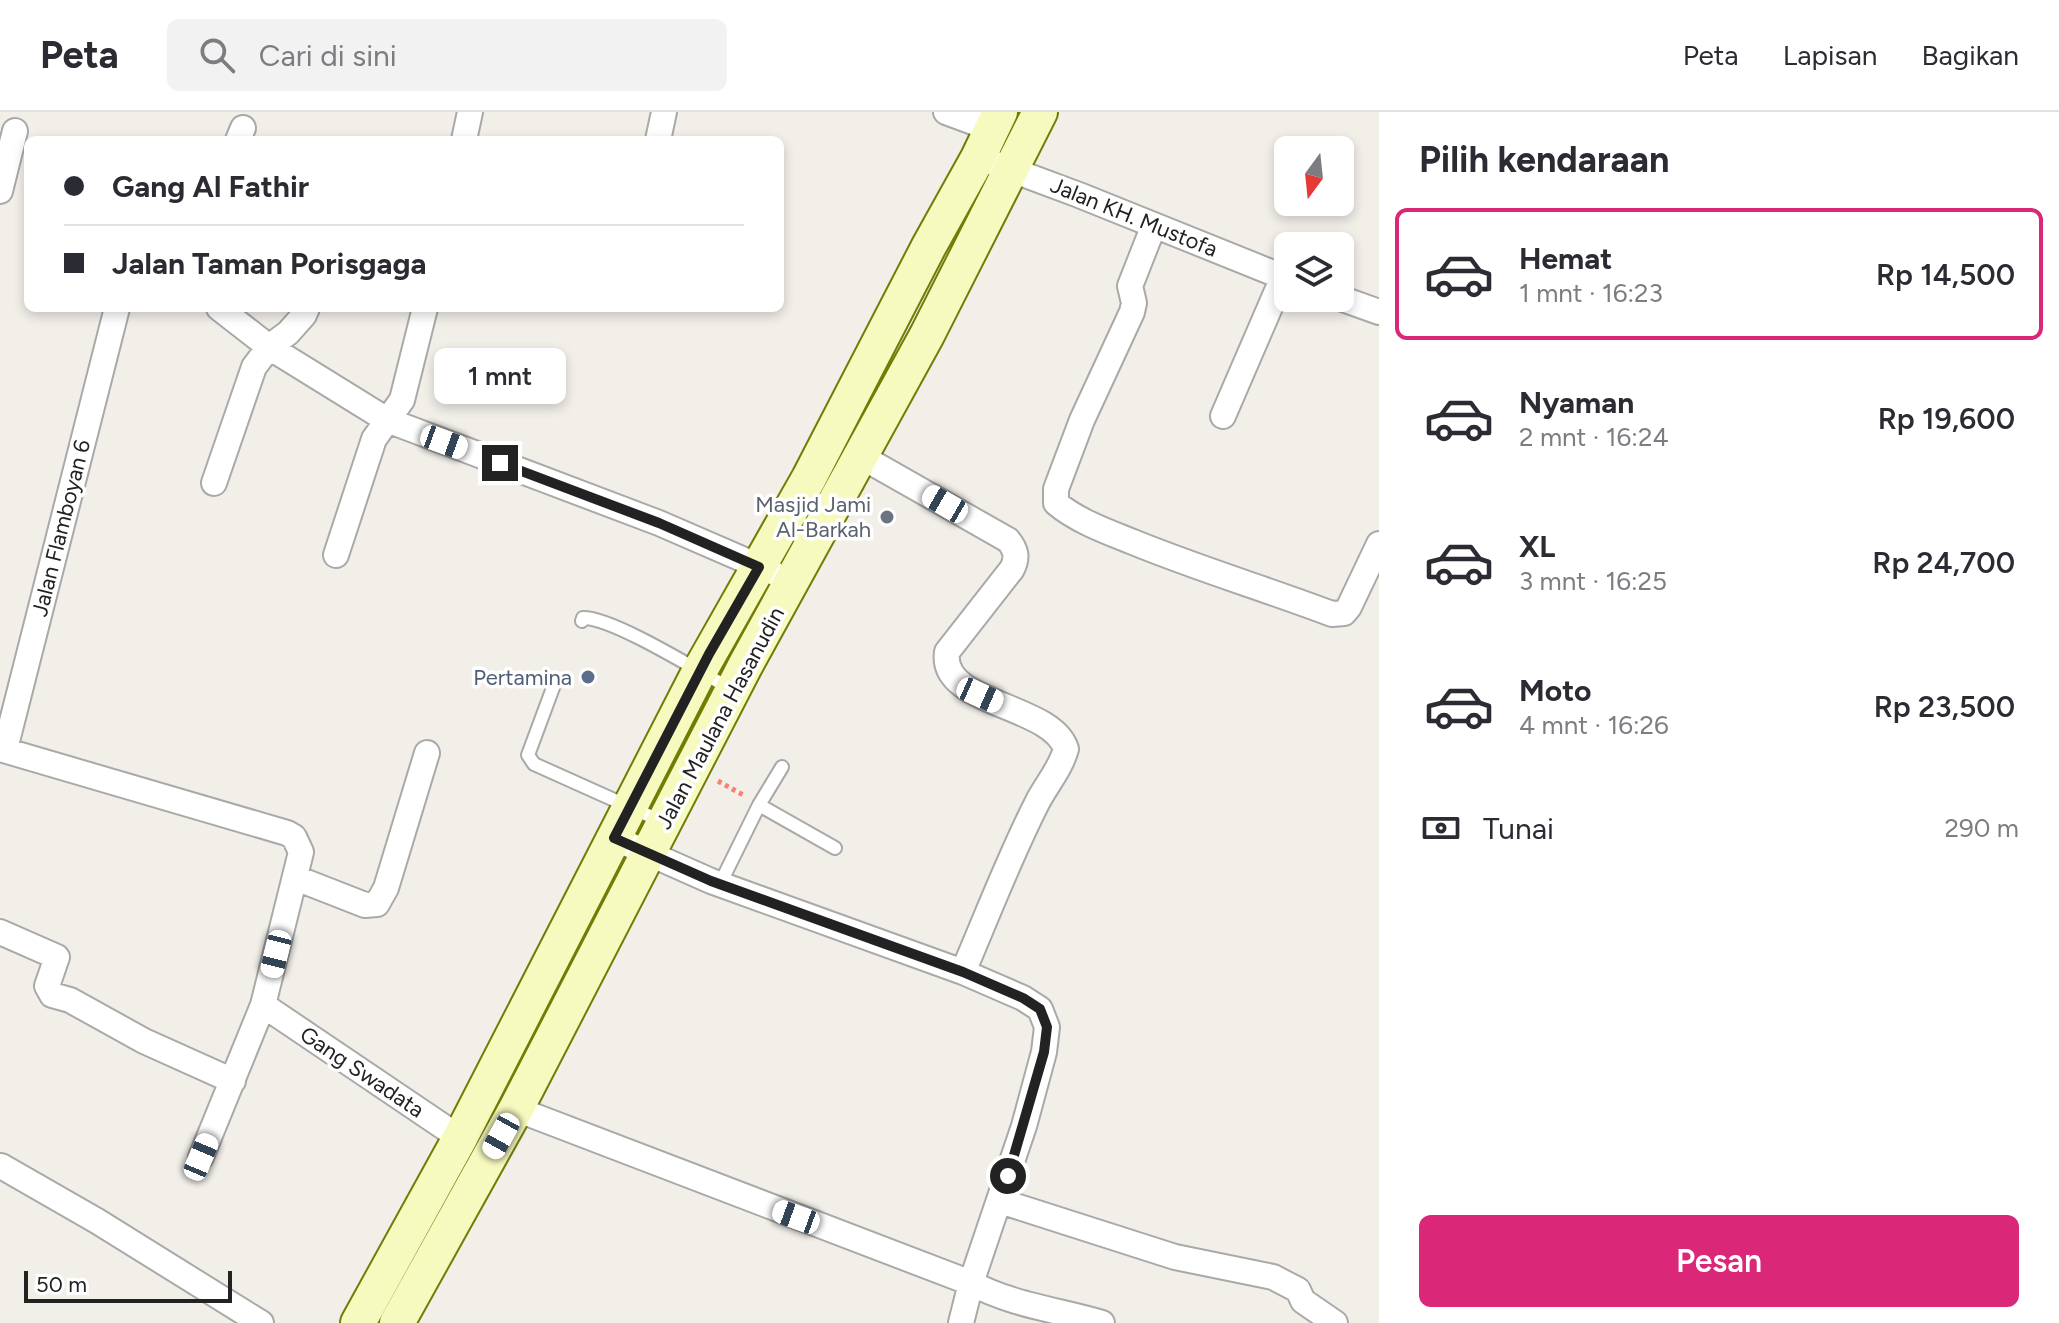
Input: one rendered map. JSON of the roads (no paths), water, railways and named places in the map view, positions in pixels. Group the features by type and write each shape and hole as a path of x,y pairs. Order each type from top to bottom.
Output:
{"street":[{"path":"465,136 470,112"},
{"path":"659,136 664,112"},
{"name":"Jalan KH. Mustofa","path":"946,112 990,133 1020,173 1274,273"},
{"name":"Jalan Maulana Hasanudin","path":"397,1323 526,1114 552,1040 663,846 732,690 1020,173 1040,112"},
{"path":"0,191 14,130"},
{"name":"Jalan Maulana Hasanudin","path":"358,1323 460,1138 699,672 759,567 990,133"},
{"path":"1154,225 1130,286 1134,303 1132,312 1082,420 1056,489 1056,503 1114,535 1332,614 1344,613 1349,607 1379,544"},
{"path":"1354,303 1379,312"},
{"path":"1223,416 1274,304"},
{"name":"Jalan Flamboyan 6","path":"3,749 116,312"},
{"path":"224,312 269,347 387,420 659,523 792,582"},
{"path":"214,483 254,367 269,347 288,333 305,312"},
{"path":"336,555 374,439 402,400 424,312"},
{"path":"862,457 1008,540 1017,554 1016,562 947,652 945,664 949,673 980,695 1039,722 1060,737 1066,749 1006,869 963,972"},
{"path":"3,749 287,833 299,845 301,852 296,878 263,1005 201,1157"},
{"path":"296,878 365,905 377,904 386,888 427,753"},
{"path":"614,838 663,846 715,883 963,972 1023,998 1040,1009 1047,1027 1044,1052 961,1323"},
{"path":"0,932 57,957 47,986 52,995 70,1000 144,1041 233,1081"},
{"name":"Gang Swadata","path":"263,1005 460,1138"},
{"path":"518,1024 552,1040"},
{"path":"526,1114 987,1291 1102,1323"},
{"path":"1,1166 97,1221 261,1323"},
{"path":"1000,1201 1175,1257 1273,1277 1298,1290 1303,1301 1335,1323"}],"lane":[{"path":"582,621 583,618 590,618 619,629 732,690"},
{"path":"554,685 528,755 534,764 630,806 663,846"},
{"path":"715,883 782,767"},
{"path":"759,805 835,848"}],"place":[{"name":"Masjid Jami Al-Barkah","path":"887,517"},
{"name":"Pertamina","path":"588,677"}]}
